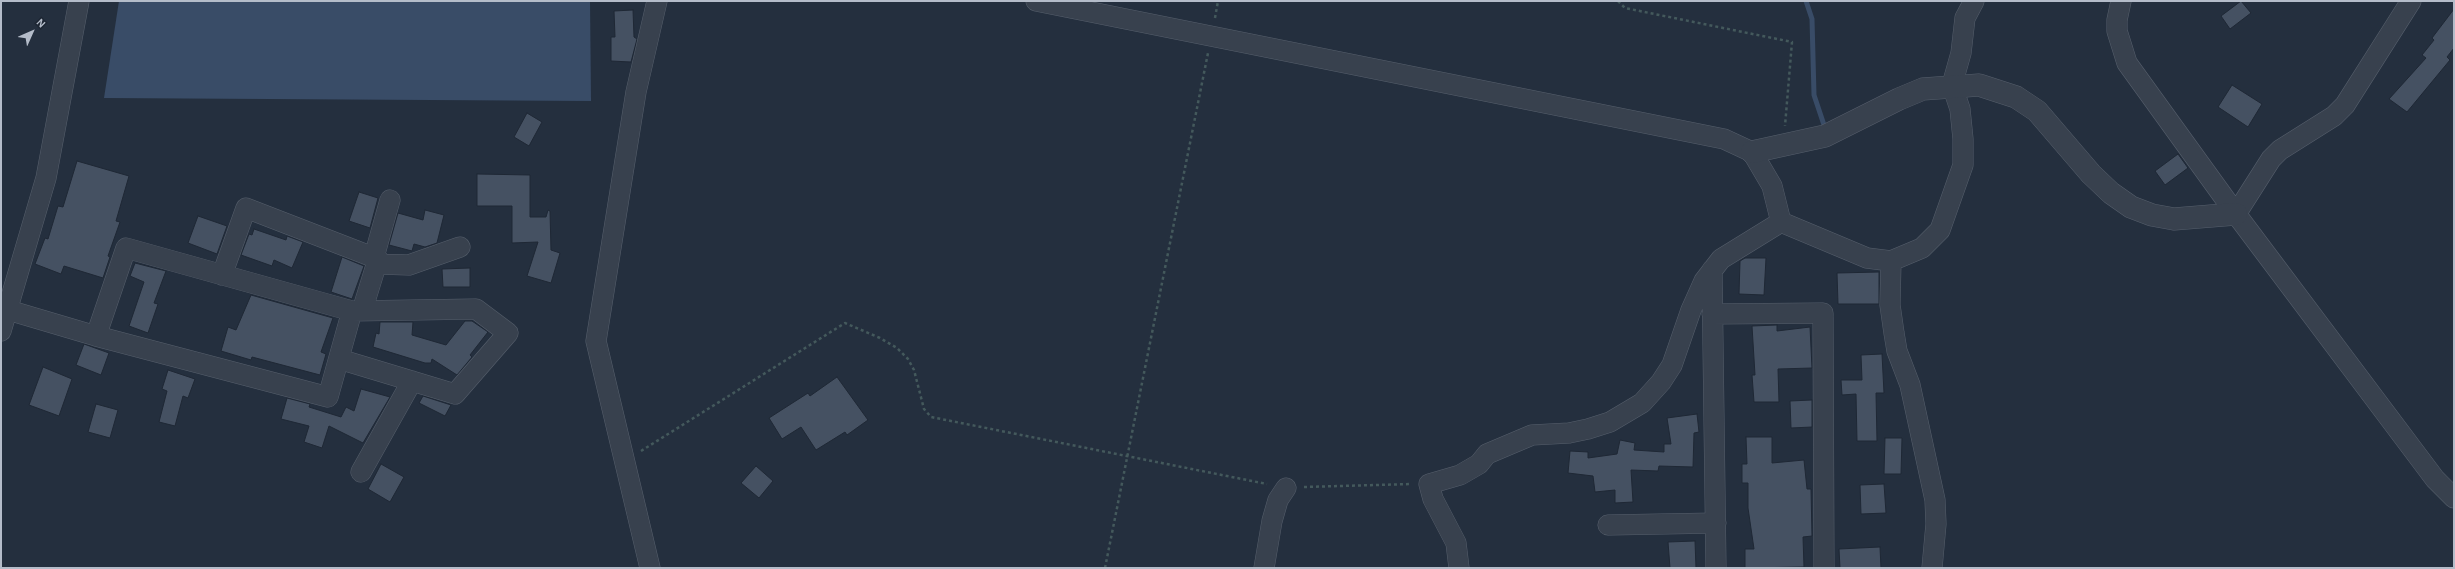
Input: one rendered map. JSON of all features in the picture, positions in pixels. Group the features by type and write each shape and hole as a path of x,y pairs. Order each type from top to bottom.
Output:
{"street":[{"path":"1,331 46,178 79,1"},
{"path":"650,568 596,341 636,92 657,1"},
{"path":"1036,1 1724,139 1752,152 1772,186 1781,222"},
{"path":"1781,222 1867,258 1891,261 1922,248 1940,230 1948,212 1963,165 1960,109 1952,85 1961,54 1965,18 1974,1"},
{"path":"2121,1 2117,20 2117,31 2127,63 2236,214 2435,479 2454,498"},
{"path":"2236,214 2271,160 2280,150 2334,116 2345,105 2411,1"},
{"path":"1752,152 1824,136 1899,98 1923,89 1952,85 1979,85 2016,97 2037,111 2091,174 2111,193 2131,207 2152,215 2174,219 2236,214"},
{"path":"8,310 96,336 328,397 338,359 375,260 390,200"},
{"path":"222,275 246,208 375,260 409,265 460,247"},
{"path":"1459,568 1456,543 1433,499 1430,484 1460,475 1479,464 1487,454 1532,435 1569,433 1588,429 1610,422 1642,403 1661,382 1672,365 1691,310 1712,267 1721,259 1781,222"},
{"path":"96,336 126,248 357,311 476,309 508,333 455,394 338,359"},
{"path":"1891,261 1890,305 1897,351 1910,385 1935,500 1932,568"},
{"path":"1712,267 1716,568"},
{"path":"1712,314 1823,314 1824,568"},
{"path":"361,472 412,381"},
{"path":"1264,568 1272,521 1278,500 1286,488"},
{"path":"1608,525 1716,524"}],"path":[{"path":"1618,1 1625,8 1792,42 1783,145"},
{"path":"1105,568 1211,36"},
{"path":"625,462 845,322 880,338 896,348 908,359 914,370 924,409 931,417 1128,455 1286,488 1430,484"}],"water":[{"path":"119,1 590,1 591,101 104,98"}],"building":[{"path":"2241,1 2251,13 2230,29 2221,16"},
{"path":"2454,9 2454,48 2447,57 2450,60 2407,112 2389,99 2426,58 2422,55 2434,40 2432,38"},
{"path":"633,10 634,37 637,39 631,62 611,61 611,37 615,37 614,11"},
{"path":"2232,85 2262,104 2248,127 2218,107"},
{"path":"527,113 542,122 529,146 514,137"},
{"path":"2178,154 2188,168 2165,185 2155,171"},
{"path":"77,161 129,176 116,221 120,222 108,256 110,257 103,278 64,266 61,274 35,264 45,238 48,239 58,206 63,207"},
{"path":"477,174 530,175 530,217 546,217 548,210 550,211 551,250 560,253 551,283 527,276 538,242 512,243 512,206 477,206"},
{"path":"359,192 378,198 370,228 349,221"},
{"path":"425,210 444,215 437,243 425,247 414,244 412,251 389,245 398,213 423,220"},
{"path":"198,216 227,226 217,254 188,243"},
{"path":"254,229 286,240 287,236 303,242 292,268 274,260 272,266 241,255 249,234 252,235"},
{"path":"342,257 364,266 352,299 331,292"},
{"path":"1745,258 1766,258 1764,295 1739,294 1740,261"},
{"path":"135,263 166,271 154,303 158,304 148,333 129,326 144,282 130,276"},
{"path":"470,268 470,287 443,287 442,269"},
{"path":"1879,272 1879,304 1838,304 1837,273"},
{"path":"251,295 333,318 321,352 326,354 320,375 252,357 251,360 221,351 228,327 236,330"},
{"path":"465,321 472,321 488,332 470,355 472,357 457,375 432,359 431,363 425,363 373,347 376,333 379,334 380,322 413,322 412,335 446,345"},
{"path":"1777,325 1777,331 1810,327 1812,368 1778,369 1779,402 1754,402 1752,375 1755,375 1752,326"},
{"path":"84,344 109,353 101,375 76,365"},
{"path":"1882,354 1884,393 1876,393 1877,441 1857,441 1856,394 1842,395 1841,380 1862,380 1861,355"},
{"path":"43,367 72,379 59,416 29,405"},
{"path":"168,370 195,379 188,398 183,396 175,426 159,422 167,391 162,389"},
{"path":"837,377 868,420 847,435 845,432 816,450 801,427 782,439 769,418 808,393 810,396"},
{"path":"361,389 390,397 363,443 329,426 322,448 304,442 309,426 281,419 287,398 310,404 309,407 341,417 346,407 354,411"},
{"path":"423,396 451,405 445,416 419,403"},
{"path":"1812,400 1812,427 1791,428 1790,401"},
{"path":"96,404 118,410 110,438 88,432"},
{"path":"1697,414 1699,432 1694,433 1693,467 1659,466 1658,471 1631,470 1633,502 1615,503 1615,490 1595,492 1593,476 1568,473 1570,451 1588,452 1588,458 1617,454 1620,440 1635,443 1634,450 1664,452 1664,444 1671,444 1667,418"},
{"path":"1746,437 1772,437 1772,463 1804,460 1807,489 1811,489 1812,536 1803,537 1804,567 1745,568 1745,549 1754,549 1748,508 1748,483 1742,483 1742,464 1747,464"},
{"path":"1885,438 1902,438 1901,474 1884,474"},
{"path":"381,464 404,477 390,502 368,489"},
{"path":"756,466 773,481 759,498 741,483"},
{"path":"1884,484 1886,513 1861,514 1860,485"},
{"path":"1695,541 1696,568 1670,568 1668,542"},
{"path":"1880,547 1881,568 1840,568 1839,549"}],"waterway":[{"path":"1806,1 1812,19 1814,95 1824,125"}]}
